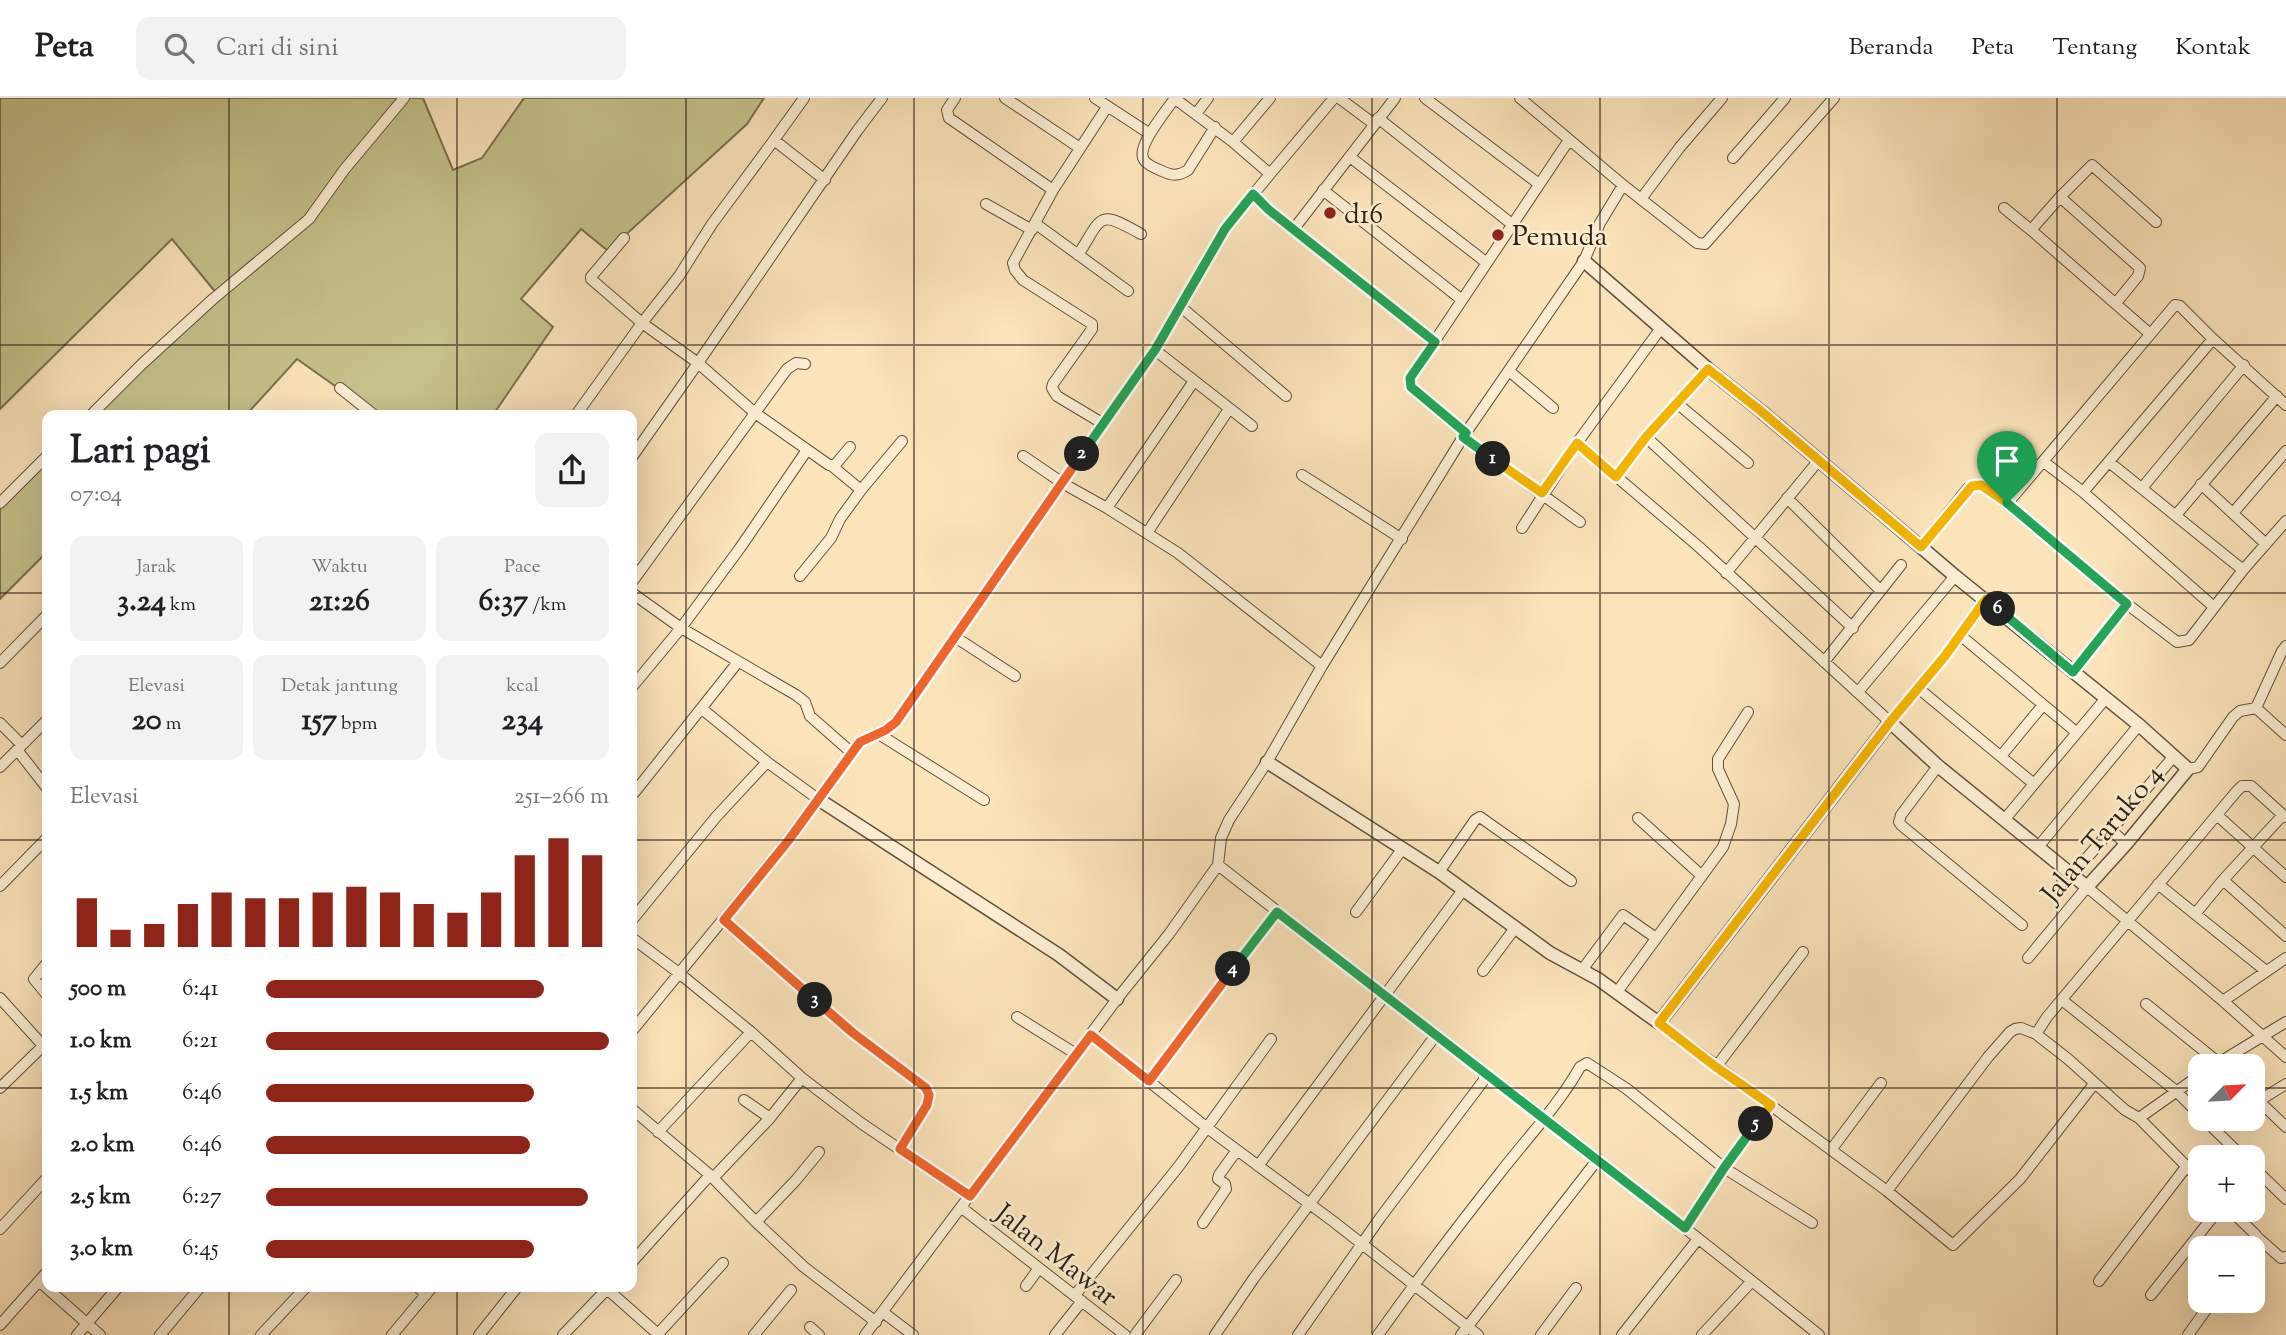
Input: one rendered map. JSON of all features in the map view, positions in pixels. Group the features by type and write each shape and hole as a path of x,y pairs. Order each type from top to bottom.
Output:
{"street":[{"path":"96,410 213,299 309,219 344,170 404,98"},
{"path":"580,410 804,98"},
{"path":"637,450 882,98"},
{"path":"955,98 947,110 949,118 1053,190"},
{"path":"1005,98 1080,148"},
{"path":"1095,98 1150,134"},
{"path":"1215,127 1188,170 1178,175 1169,175 1144,161 1143,145 1175,98 1215,127 1270,174"},
{"path":"1196,114 1208,98"},
{"path":"1233,142 1270,98"},
{"path":"637,1025 724,920 852,753 865,738 896,722 1155,350 1225,229 1337,98 1376,121 1513,225"},
{"path":"1293,230 1395,98"},
{"path":"1425,98 1539,184"},
{"path":"1520,98 1623,185 1697,243 1705,244 1834,98"},
{"path":"1641,199 1722,98"},
{"path":"1733,158 1785,98"},
{"path":"1102,423 1058,396 1052,388 1093,326 1023,280 1017,274 1013,260 1053,190 1107,107"},
{"path":"774,140 825,180"},
{"path":"1569,140 1410,378 1411,387 1465,435 1580,522"},
{"path":"1350,157 1487,263"},
{"path":"2031,230 2086,169 2094,165 2156,222"},
{"path":"865,1335 1218,865 1221,838 1229,820 1465,435 1584,261 1600,223 1623,185"},
{"path":"1323,190 1462,300"},
{"path":"1253,194 1293,230 1435,342"},
{"path":"2060,197 2140,268 2138,276 2116,303"},
{"path":"986,204 1034,227 1128,291"},
{"path":"2004,208 2149,333"},
{"path":"1078,256 1099,222 1106,219 1116,220 1141,234"},
{"path":"624,239 591,277 642,323 698,363 755,412 832,466 861,491"},
{"name":"Jalan Taruko 4","path":"1584,261 1708,369 2188,769 2028,958"},
{"path":"2007,503 2044,462 2149,333 2177,304 2286,405"},
{"path":"1181,307 1286,396"},
{"path":"1522,528 1542,493 1661,328"},
{"path":"2082,492 2213,340"},
{"path":"1155,350 1252,426"},
{"path":"637,575 789,366 796,363 805,364"},
{"path":"2142,488 2244,365"},
{"path":"1616,477 1646,437 1708,369"},
{"path":"1509,371 1553,408"},
{"path":"1107,508 1194,381"},
{"path":"340,388 368,410"},
{"path":"2176,515 2277,396"},
{"path":"1678,404 1748,463"},
{"path":"1147,533 1229,409"},
{"path":"1646,437 1853,628"},
{"path":"800,576 831,538 840,519 861,491 902,441"},
{"path":"1577,443 1698,546 1938,766 2223,1001 2286,1058"},
{"path":"832,466 850,447"},
{"path":"637,681 681,628 740,548 807,450"},
{"path":"2233,513 2286,451"},
{"path":"1023,456 1197,567 1322,666"},
{"path":"1726,573 1819,460"},
{"path":"0,503 42,461"},
{"path":"2044,462 2214,607"},
{"path":"2109,462 2243,570"},
{"path":"1302,475 1402,539"},
{"path":"2202,484 2266,544"},
{"path":"1921,547 1972,486 1981,485 2007,503 2127,604 2177,642 2181,642 2189,640 2243,570 2286,521"},
{"path":"1787,498 1880,590"},
{"path":"1824,662 1901,565"},
{"path":"1858,692 1955,576"},
{"path":"637,597 681,628 796,695 805,702 810,716 852,753"},
{"path":"1659,1023 1890,722 1945,656 1986,599"},
{"path":"2073,672 2127,604"},
{"path":"0,663 42,620"},
{"path":"1960,635 2076,732"},
{"path":"955,637 1016,676"},
{"path":"2256,708 2286,646"},
{"path":"637,789 738,662"},
{"path":"1918,688 2034,784"},
{"path":"2004,820 2105,698"},
{"path":"2001,756 2043,705"},
{"path":"2256,708 2286,735"},
{"path":"2188,769 2198,767 2233,716 2240,711 2256,708"},
{"path":"702,709 818,799 1059,955 1117,999"},
{"path":"1617,992 1723,847 1732,814 1732,797 1718,769 1718,759 1748,712"},
{"path":"0,723 42,781"},
{"path":"0,767 42,725"},
{"path":"2038,847 2138,725"},
{"path":"877,733 984,800"},
{"path":"2071,875 2174,756"},
{"path":"637,914 716,817 767,762"},
{"path":"1267,762 1439,872 1550,953 1617,992 1886,1191 1952,1245 2020,1179 2094,1084"},
{"path":"1938,766 1901,815 1901,825 2022,925"},
{"path":"2036,1034 2047,1017 2236,792 2251,786 2285,816 2222,880 2195,915"},
{"path":"2218,816 2286,877"},
{"path":"1439,872 1475,820 1480,817 1571,881"},
{"path":"1638,818 1702,876"},
{"path":"2111,830 2126,844"},
{"path":"0,886 42,843"},
{"path":"1356,912 1403,848"},
{"path":"1218,865 1487,1076 1598,1159 1819,1335"},
{"path":"2222,880 2286,936"},
{"path":"2158,884 2266,971"},
{"path":"1258,1166 1463,890"},
{"path":"1149,1081 1277,912"},
{"path":"1582,971 1623,915 1657,938"},
{"path":"724,920 853,1033 926,1088 929,1095 927,1105 900,1149"},
{"path":"1483,971 1515,928"},
{"path":"637,943 751,1032 802,1078 970,1196"},
{"path":"1716,1067 1803,952"},
{"path":"2223,1001 2286,958"},
{"path":"42,969 34,979 42,989"},
{"path":"0,998 42,1045"},
{"path":"2062,1000 2188,1103"},
{"path":"2146,1004 2205,1054"},
{"path":"1017,1017 1076,1054"},
{"path":"2233,1054 2286,1022"},
{"path":"1886,1191 2010,1032 2021,1028 2036,1034 2139,1118 2186,1167 2099,1281"},
{"path":"658,1132 751,1032"},
{"path":"1091,1035 1206,1127 1363,1245 1464,1331 1478,1335"},
{"path":"1215,1335 1254,1278 1436,1035"},
{"path":"1055,1335 1079,1298 1271,1039"},
{"path":"0,1088 42,1051"},
{"path":"1378,1335 1500,1172 1544,1120 1584,1063 1591,1064 1627,1089 1724,1168 1812,1223"},
{"path":"1298,1335 1380,1218 1487,1076"},
{"path":"637,1257 770,1118 802,1078"},
{"path":"1831,1150 1881,1083"},
{"path":"2139,1118 2188,1083"},
{"path":"2265,1097 2286,1084"},
{"path":"744,1100 770,1118"},
{"path":"1685,1228 1724,1168 1771,1105"},
{"path":"2265,1111 2286,1127"},
{"path":"637,1113 712,1176 804,1267 876,1322"},
{"path":"2216,1131 2231,1145"},
{"path":"1203,1223 1226,1187 1219,1175 1237,1150"},
{"path":"756,1222 819,1152"},
{"path":"1464,1331 1598,1159"},
{"path":"2265,1179 2286,1199"},
{"path":"0,1229 42,1183"},
{"name":"Jalan Mawar","path":"962,1208 1079,1298 1121,1334"},
{"path":"2151,1295 2210,1222"},
{"path":"2242,1222 2256,1236"},
{"path":"1622,1335 1698,1239"},
{"path":"2265,1244 2281,1258 2286,1256"},
{"path":"611,1292 658,1335 723,1263"},
{"path":"1026,1286 1039,1268"},
{"path":"0,1325 42,1278"},
{"path":"1135,1335 1176,1280"},
{"path":"39,1281 42,1284"},
{"path":"1702,1335 1752,1281"},
{"path":"1541,1335 1576,1288"},
{"path":"754,1335 791,1290"},
{"path":"51,1292 100,1335"},
{"path":"77,1335 114,1292"},
{"path":"160,1335 196,1292"},
{"path":"267,1333 302,1292"},
{"path":"392,1335 428,1292"},
{"path":"479,1335 513,1292"},
{"path":"563,1335 601,1292"},
{"path":"884,1313 913,1335"},
{"path":"2188,1335 2204,1313"},
{"path":"810,1328 819,1335"}],"shaded area":[{"path":"0,98 423,98 453,170 482,158 524,98 764,98 747,124 608,251 581,229 521,299 553,327 496,410 369,410 297,359 251,410 94,410 217,294 172,239 0,409"},
{"path":"42,459 42,557 0,599 0,499"}],"place":[{"name":"d16","path":"1330,213"},
{"name":"Pemuda","path":"1498,235"}],"route":[{"path":"1253,194 1269,210 1435,342 1410,378 1411,387 1466,433 1463,437 1542,493 1577,443 1616,477 1646,437 1708,369 1921,547 1968,488 1981,485 2007,503 2127,604 2073,672 1986,599 1945,656 1890,722 1659,1023 1771,1105 1724,1168 1685,1228 1277,912 1149,1081 1091,1035 970,1196 900,1149 927,1105 929,1095 926,1088 853,1033 724,920 788,841 860,742 886,730 896,722 1155,350 1225,229 1253,194"}]}
